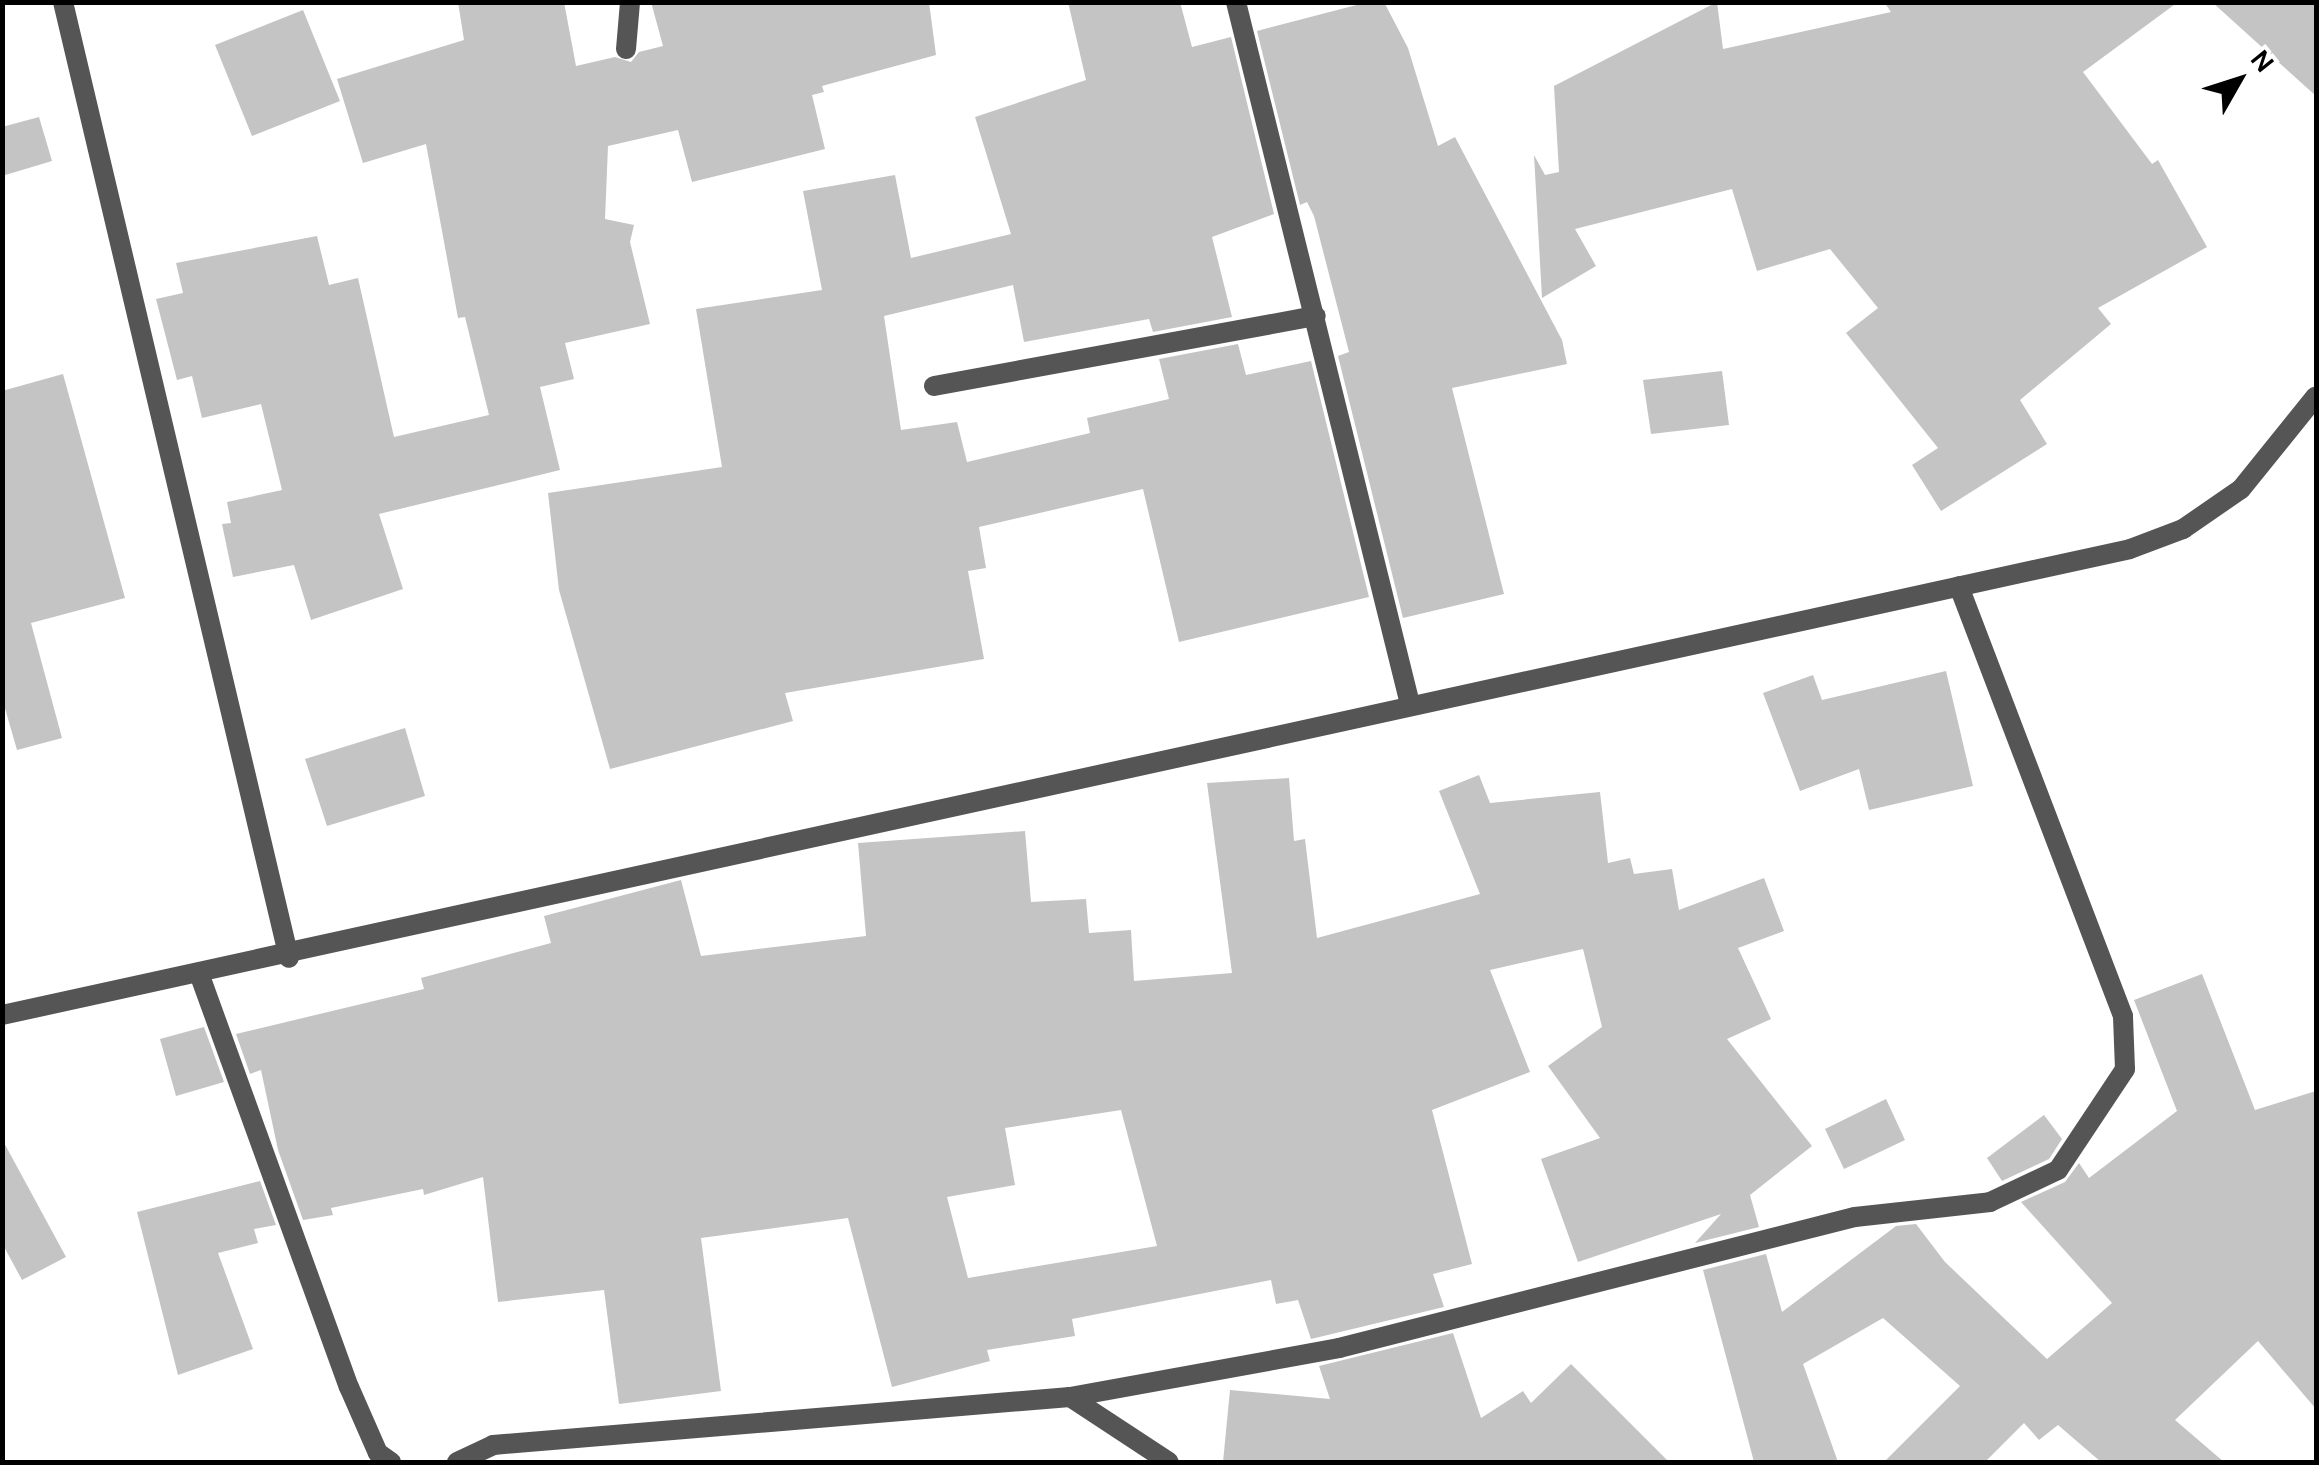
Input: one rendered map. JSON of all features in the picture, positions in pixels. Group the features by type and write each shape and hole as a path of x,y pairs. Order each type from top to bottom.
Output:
{"street":[{"path":"63,2 289,958"},
{"path":"626,49 630,2"},
{"path":"1236,2 1410,704"},
{"path":"934,386 1316,316"},
{"path":"2,1016 289,958 1410,704 2130,549 2183,529 2240,489 2316,396"},
{"path":"457,1462 493,1445 1070,1397 1339,1348 1855,1217 1990,1202 2058,1170 2125,1069 2123,1016 1958,586"},
{"path":"200,976 349,1388 378,1453 391,1462"},
{"path":"1070,1397 1169,1462"}],"building":[{"path":"458,2 564,2 576,66 615,57 631,62 639,52 663,46 651,2 929,2 936,55 822,86 824,92 812,95 825,149 692,182 678,130 608,146 605,219 634,225 630,242 650,324 565,343 574,379 540,387 560,470 379,514 403,589 311,620 294,565 233,577 222,524 231,523 227,502 282,490 261,404 202,418 192,376 177,380 156,299 183,293 176,263 317,236 329,285 358,278 394,437 489,415 465,317 458,318 426,144 363,163 337,79 464,40"},
{"path":"1068,2 1180,2 1192,47 1231,37 1274,214 1212,237 1232,317 1153,332 1149,319 1024,342 1013,285 884,316 901,430 957,422 967,462 1090,433 1087,418 1169,399 1159,359 1238,344 1246,375 1311,361 1369,597 1179,642 1143,489 979,527 986,568 968,571 984,659 785,693 793,721 610,769 559,590 548,493 722,467 696,309 822,290 803,191 895,175 911,258 1011,234 975,117 1086,80"},
{"path":"1368,2 1384,2 1408,48 1438,146 1455,137 1562,340 1567,364 1452,388 1504,594 1403,618 1338,356 1349,352 1314,216 1307,202 1300,205 1257,31"},
{"path":"1717,2 1723,49 1891,12 1884,2 2178,2 2083,72 2152,164 2158,160 2207,247 2098,308 2111,324 2020,400 2047,444 1941,511 1912,465 1938,448 1846,333 1878,308 1830,249 1757,271 1732,189 1575,229 1596,266 1542,298 1534,155 1545,175 1559,172 1554,86"},
{"path":"2212,2 2316,2 2316,96"},
{"path":"303,10 340,101 252,136 215,45"},
{"path":"39,117 52,161 2,176 2,127"},
{"path":"1722,371 1729,425 1651,434 1643,380"},
{"path":"63,374 125,598 31,623 62,738 17,750 2,698 2,391"},
{"path":"1946,671 1973,786 1869,810 1859,769 1800,791 1763,693 1813,675 1822,700"},
{"path":"405,728 425,796 327,826 305,759"},
{"path":"1479,775 1490,803 1600,792 1608,863 1630,858 1634,874 1672,869 1679,910 1764,878 1784,931 1738,948 1771,1019 1727,1039 1812,1146 1750,1195 1759,1227 1695,1243 1721,1214 1578,1262 1541,1159 1600,1138 1548,1066 1602,1027 1583,949 1490,970 1530,1072 1432,1110 1472,1264 1433,1274 1444,1307 1311,1339 1298,1300 1276,1304 1271,1280 1072,1319 1075,1336 987,1350 990,1361 892,1387 848,1218 701,1238 721,1391 619,1404 604,1290 498,1302 483,1177 424,1195 423,1189 331,1208 333,1215 303,1220 278,1150 261,1070 250,1074 236,1034 424,989 421,978 551,943 544,916 681,880 701,956 866,936 858,843 1025,831 1031,902 1086,899 1089,933 1131,930 1134,981 1232,973 1207,783 1289,778 1294,841 1305,839 1317,938 1480,894 1439,791","holes":["1121,1110 1157,1246 968,1278 947,1197 1015,1185 1005,1128"]},
{"path":"2202,974 2255,1110 2316,1091 2316,1409 2258,1341 2175,1420 2224,1462 2101,1462 2058,1425 2039,1440 2024,1423 1985,1462 1884,1462 1960,1386 1883,1318 1803,1364 1838,1462 1754,1462 1703,1270 1766,1254 1782,1312 1896,1226 1916,1224 1945,1262 2047,1359 2112,1303 2021,1202 2065,1182 2079,1163 2089,1178 2177,1111 2134,1000"},
{"path":"204,1027 224,1082 176,1096 160,1039"},
{"path":"1886,1099 1905,1140 1844,1169 1825,1129"},
{"path":"2044,1115 2062,1139 2049,1159 2002,1181 1987,1158"},
{"path":"2,1139 66,1257 22,1280 2,1243"},
{"path":"260,1181 276,1225 254,1229 258,1243 218,1253 253,1349 178,1375 137,1212"},
{"path":"1453,1333 1481,1418 1523,1391 1531,1403 1571,1364 1669,1462 1223,1462 1230,1390 1330,1399 1319,1366"}]}
